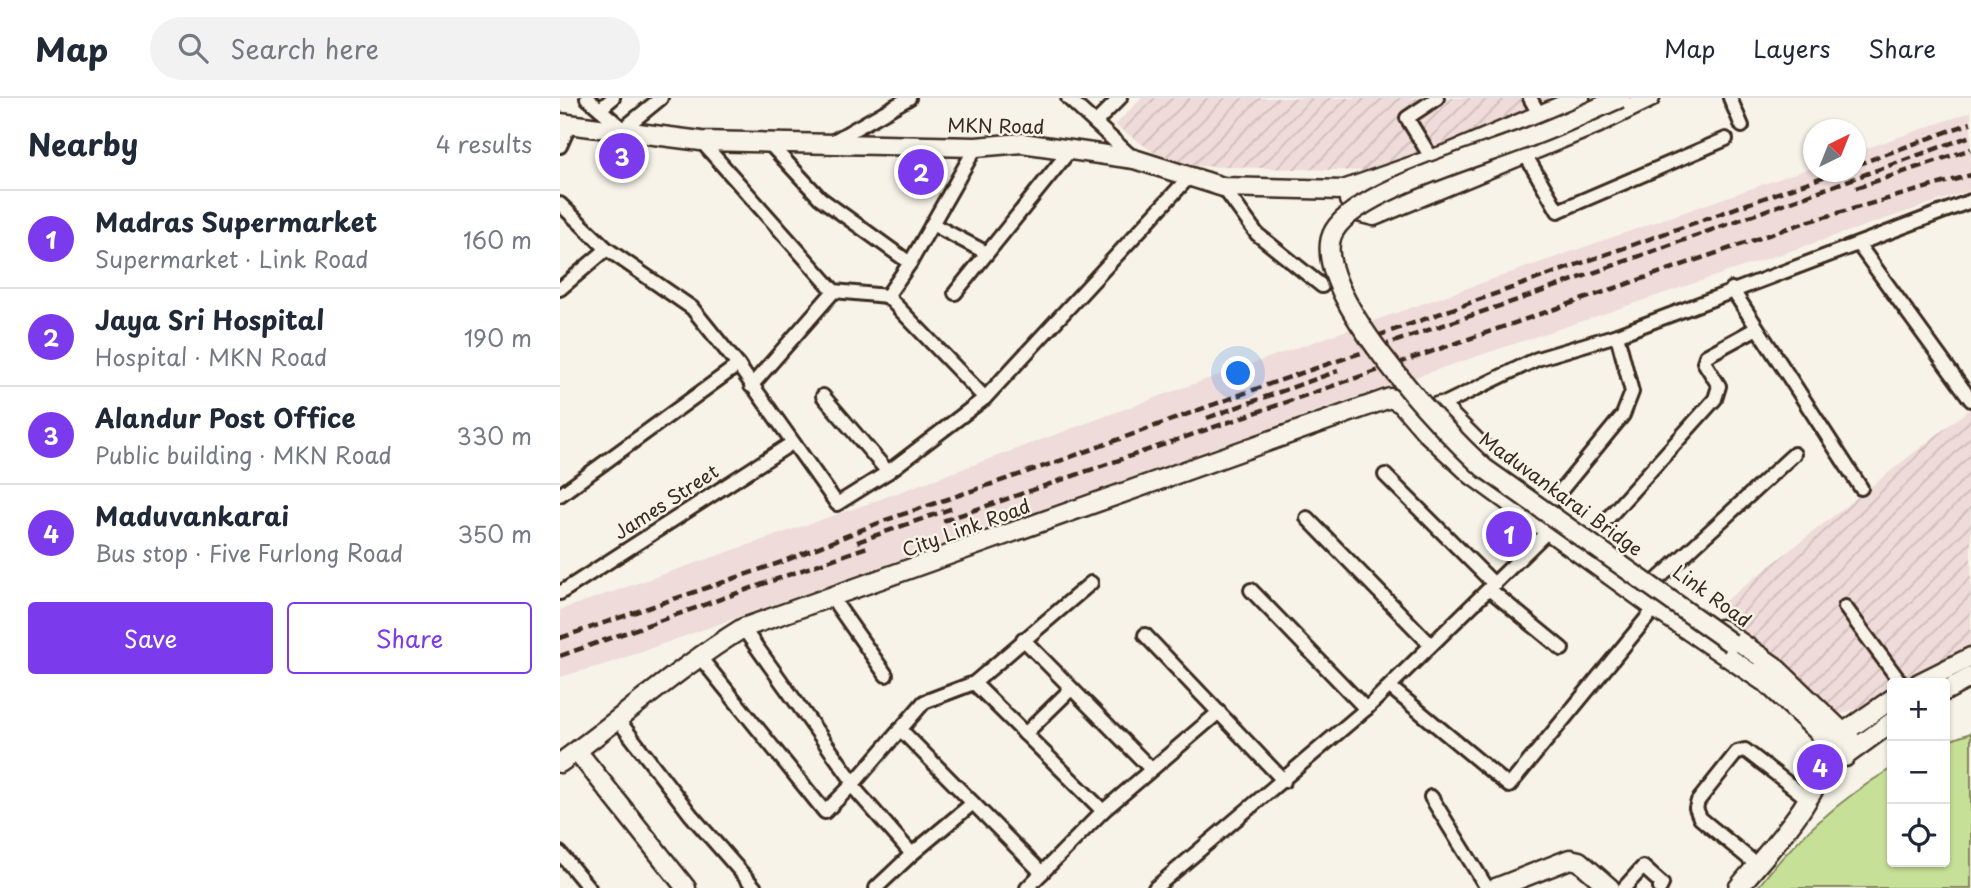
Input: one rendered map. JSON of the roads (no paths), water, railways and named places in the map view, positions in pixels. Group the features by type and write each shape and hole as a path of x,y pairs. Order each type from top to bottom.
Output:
{"street":[{"path":"587,98 623,130 661,98"},
{"path":"600,109 613,98"},
{"path":"830,143 909,98"},
{"path":"1068,98 1134,159"},
{"path":"1095,123 1120,98"},
{"path":"1432,159 1407,118 1437,98"},
{"path":"1530,98 1539,114"},
{"name":"MKN Road","path":"565,124 701,141 976,147 1021,143 1134,159 1223,187 1343,190 1432,159 1580,98"},
{"name":"Maduvankarai Bridge","path":"1620,98 1534,136 1375,198 1353,210 1332,233 1328,258 1337,286 1351,310 1425,409 1458,445 1484,468 1731,643 1769,674"},
{"path":"1343,190 1358,212 1374,216 1525,154 1650,98"},
{"path":"1730,98 1742,126"},
{"path":"560,146 565,124"},
{"path":"1525,154 1558,211 1726,139"},
{"path":"701,141 834,291 887,296 985,398"},
{"path":"767,141 820,198 910,263"},
{"path":"887,296 910,263 976,147"},
{"path":"955,293 1071,149"},
{"path":"560,204 607,249 692,308 738,365 837,504 888,472 985,398 1189,177"},
{"path":"1223,187 1257,234 1322,286"},
{"path":"1851,752 1838,736 1769,674 1655,608 1472,475 1412,415 1440,406 1537,359 1617,335 1732,289 1971,201"},
{"path":"932,224 987,253"},
{"path":"1858,244 1971,400"},
{"path":"560,289 607,249"},
{"path":"1732,289 1861,488"},
{"path":"751,386 834,291"},
{"path":"1608,518 1715,398 1719,386 1704,362 1706,356 1757,328"},
{"path":"1549,505 1623,415 1632,392 1617,335"},
{"path":"560,495 738,365"},
{"path":"823,396 888,472"},
{"name":"City Link Road","path":"560,763 619,721 699,656 743,628 1377,401 1390,398 1401,403 1412,415"},
{"name":"Link Road","path":"1440,406 1454,423 1549,505 1656,581 1769,674"},
{"name":"James Street","path":"560,593 792,443"},
{"path":"1656,581 1794,454"},
{"path":"1385,475 1492,586 1562,649"},
{"path":"1307,518 1431,645"},
{"path":"1155,888 1366,709 1549,530"},
{"path":"699,656 825,812 855,783 924,702 974,683 1091,583"},
{"path":"1251,590 1366,709"},
{"path":"832,598 886,675"},
{"path":"1845,607 1897,678"},
{"path":"1390,687 1509,786 1655,608"},
{"path":"743,628 855,783 855,789 912,854"},
{"path":"1145,635 1284,781"},
{"path":"1023,639 1070,690 1150,768"},
{"path":"1929,678 1971,657"},
{"path":"1950,688 1971,677"},
{"path":"974,683 1103,811"},
{"path":"1025,734 1070,690"},
{"path":"1738,888 1808,799 1825,771 1838,736 1887,702"},
{"path":"1027,888 1103,811 1150,768 1219,712"},
{"path":"619,721 691,815 755,888"},
{"path":"1825,771 1887,726"},
{"path":"900,729 1042,873"},
{"path":"1757,865 1700,818 1696,808 1698,801 1737,752 1745,750 1808,799"},
{"path":"577,751 686,888"},
{"path":"1431,797 1488,888"},
{"path":"876,888 973,803"},
{"path":"560,853 589,888"},
{"path":"1496,888 1570,859 1579,861 1609,888"},
{"path":"1624,888 1643,867 1658,879 1662,884 1660,888"}],"railway":[{"path":"1866,161 1971,123"},
{"path":"560,638 779,563 886,520 1068,458 1275,382 1532,295 1971,136"},
{"path":"1856,188 1971,149"},
{"path":"943,521 1803,223 1971,175"},
{"path":"1377,336 1809,182"},
{"path":"1207,418 1338,371"},
{"path":"857,542 953,508"},
{"path":"560,656 870,546"}],"place":[{"name":"Alandur Post Office","path":"622,156"},
{"name":"Jaya Sri Hospital","path":"921,172"},
{"name":"Madras Supermarket","path":"1509,534"},
{"name":"Maduvankarai","path":"1820,767"}]}
